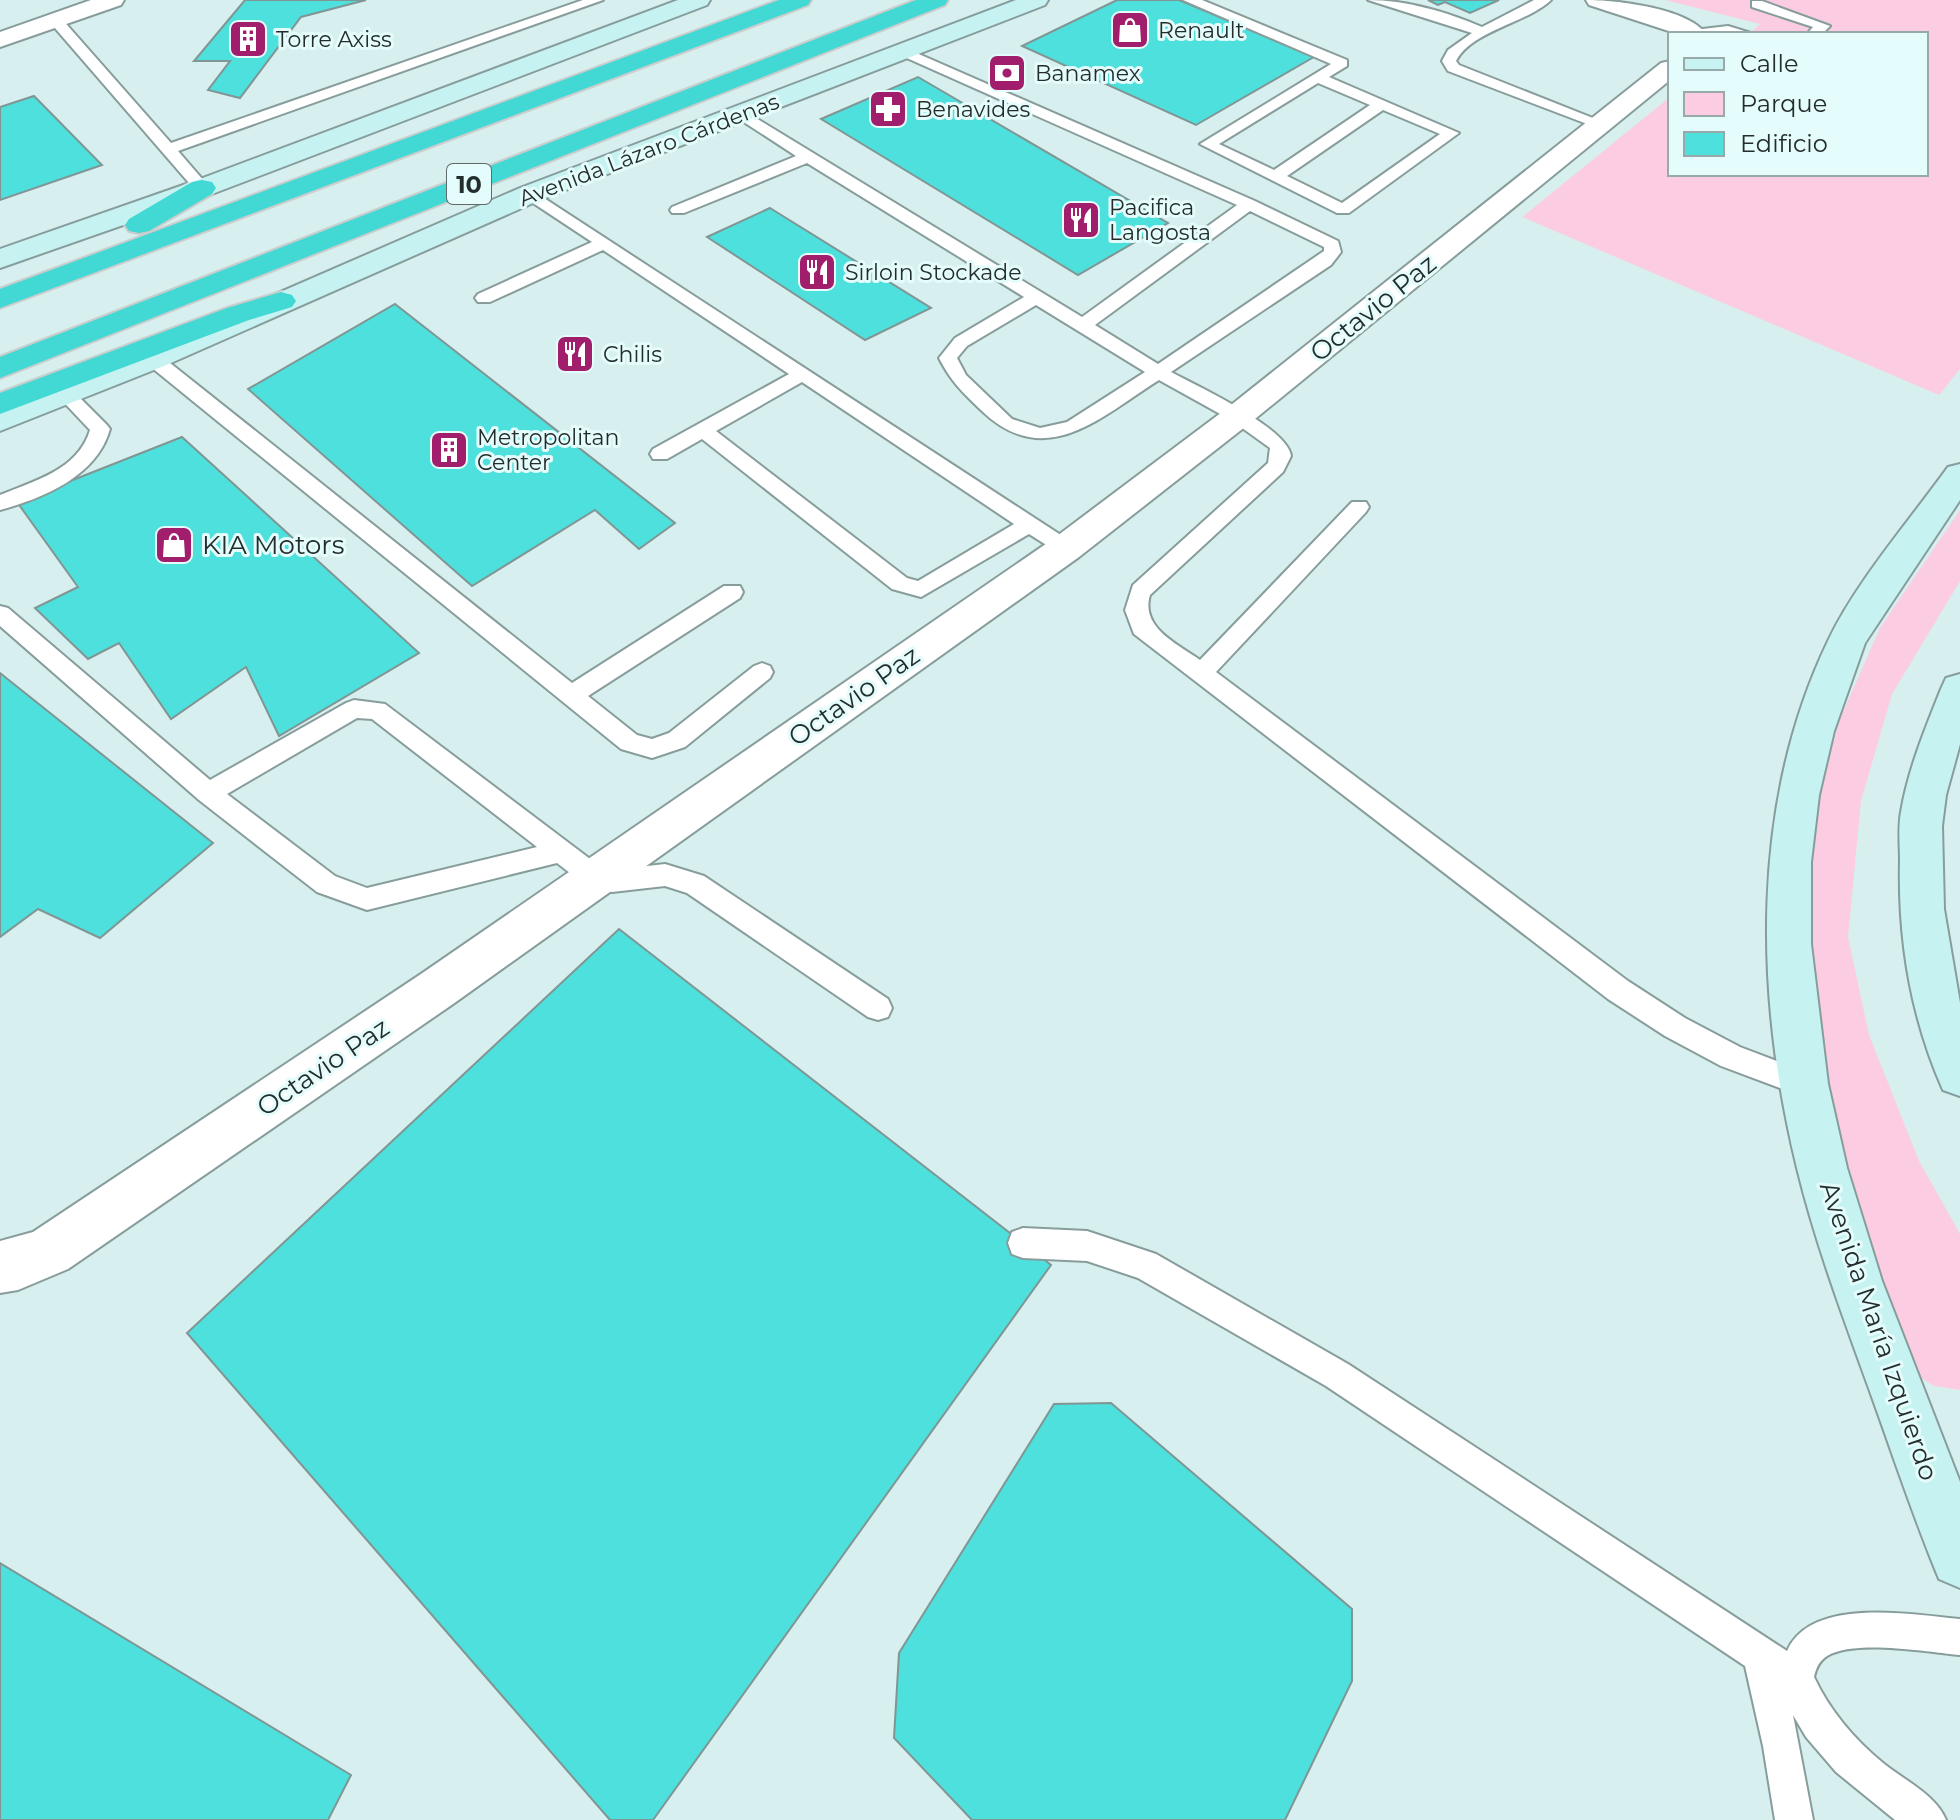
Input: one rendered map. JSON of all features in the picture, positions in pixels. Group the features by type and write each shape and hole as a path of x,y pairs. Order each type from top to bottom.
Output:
{"highway":[{"name":"10","path":"0,299 800,0"},
{"name":"Avenida Lázaro Cárdenas","path":"0,368 937,0"},
{"path":"0,286 120,236 202,188"},
{"path":"0,404 238,314 281,301"}],"street":[{"path":"0,40 113,0"},
{"path":"0,259 202,188 699,0"},
{"name":"Avenida Lázaro Cárdenas","path":"0,421 153,359 530,194 1037,0"},
{"path":"1597,0 1680,25 1691,32"},
{"name":"Octavio Paz","path":"0,1267 18,1264 50,1251 437,989 1066,548 1238,416 1668,70"},
{"name":"Avenida María Izquierdo","path":"1960,475 1847,640 1814,731 1798,795 1790,862 1789,944 1804,1084 1822,1168 1852,1267 1938,1448 1960,1558"},
{"path":"1960,689 1943,733 1922,813 1920,879 1926,955 1946,1039 1960,1074"}],"lane":[{"path":"170,149 596,0"},
{"path":"1190,0 1342,63 1208,144 1343,210 1451,133 1318,78"},
{"path":"1375,0 1456,21 1482,32"},
{"path":"1544,0 1482,32 1453,53 1449,61 1453,68 1600,124"},
{"path":"1757,4 1819,23 1823,26 1816,32"},
{"path":"55,20 202,188"},
{"path":"1711,32 1738,32"},
{"path":"905,52 1249,204 1332,245 1333,252 1325,261 1158,372 1074,426 1040,434 1014,428 958,378 948,358 961,342 1037,297"},
{"path":"1275,177 1382,104"},
{"path":"741,115 1082,326 1238,416 1278,444 1282,450 1276,467 1150,580 1136,603 1136,615 1142,628 1618,990 1720,1052 1804,1084"},
{"path":"678,210 807,157"},
{"path":"530,194 1066,548"},
{"path":"1082,326 1249,204"},
{"path":"484,298 604,243"},
{"path":"153,359 629,742 652,749 677,740 762,672"},
{"path":"660,454 802,374"},
{"path":"0,503 67,473 92,452 100,429 65,394"},
{"path":"703,430 900,584 912,589 921,589 1029,524"},
{"path":"1203,672 1359,507"},
{"path":"570,696 732,592"},
{"path":"0,614 208,793 326,884 367,899 561,851"},
{"path":"208,793 354,709 377,710 596,878 612,881 665,875 695,884 878,1008"},
{"path":"1023,1243 1087,1246 1145,1265 1337,1375 1430,1434 1795,1678 1819,1728 1841,1752 1927,1820"},
{"path":"1795,1678 1802,1659 1812,1645 1830,1635 1856,1632 1960,1637"},
{"path":"1760,1654 1782,1746 1794,1820"}],"green space":[{"path":"1665,0 1960,0 1960,369 1939,395 1522,217 1668,99 1668,176 1928,176 1928,32 1751,32 1760,24"},
{"path":"1960,510 1960,581 1892,694 1861,801 1848,937 1869,1035 1919,1161 1960,1234 1960,1390 1934,1386 1884,1354 1835,1178 1802,912 1813,816 1840,719 1880,628"}],"building":[{"name":"Torre Axiss","path":"245,0 366,0 301,17 240,98 208,90 230,61 194,61"},
{"path":"1117,0 1179,0 1314,57 1196,125 1022,46"},
{"path":"1428,0 1499,0 1470,13 1445,2 1438,5"},
{"path":"918,77 1168,223 1078,275 821,119"},
{"path":"34,96 102,165 0,200 0,107"},
{"name":"Sirloin Stockade","path":"770,208 931,308 865,340 707,237"},
{"name":"Metropolitan Center","path":"395,304 675,523 639,549 595,510 472,586 248,389"},
{"name":"KIA Motors","path":"182,437 419,653 279,736 246,667 171,719 119,643 88,659 35,608 78,587 17,502"},
{"path":"0,673 213,843 100,938 38,909 0,937"},
{"path":"619,929 1051,1265 653,1820 610,1820 187,1333"},
{"path":"1111,1403 1352,1609 1352,1681 1285,1820 972,1820 894,1738 899,1653 1054,1404"},
{"path":"0,1563 351,1775 328,1820 0,1820"}],"place":[{"name":"Renault","path":"1130,30"},
{"name":"Torre Axiss","path":"248,39"},
{"name":"Banamex","path":"1007,73"},
{"name":"Benavides","path":"888,109"},
{"name":"Pacifica Langosta","path":"1081,220"},
{"name":"Sirloin Stockade","path":"817,272"},
{"name":"Chilis","path":"575,354"},
{"name":"Metropolitan Center","path":"449,450"},
{"name":"KIA Motors","path":"174,545"}]}
